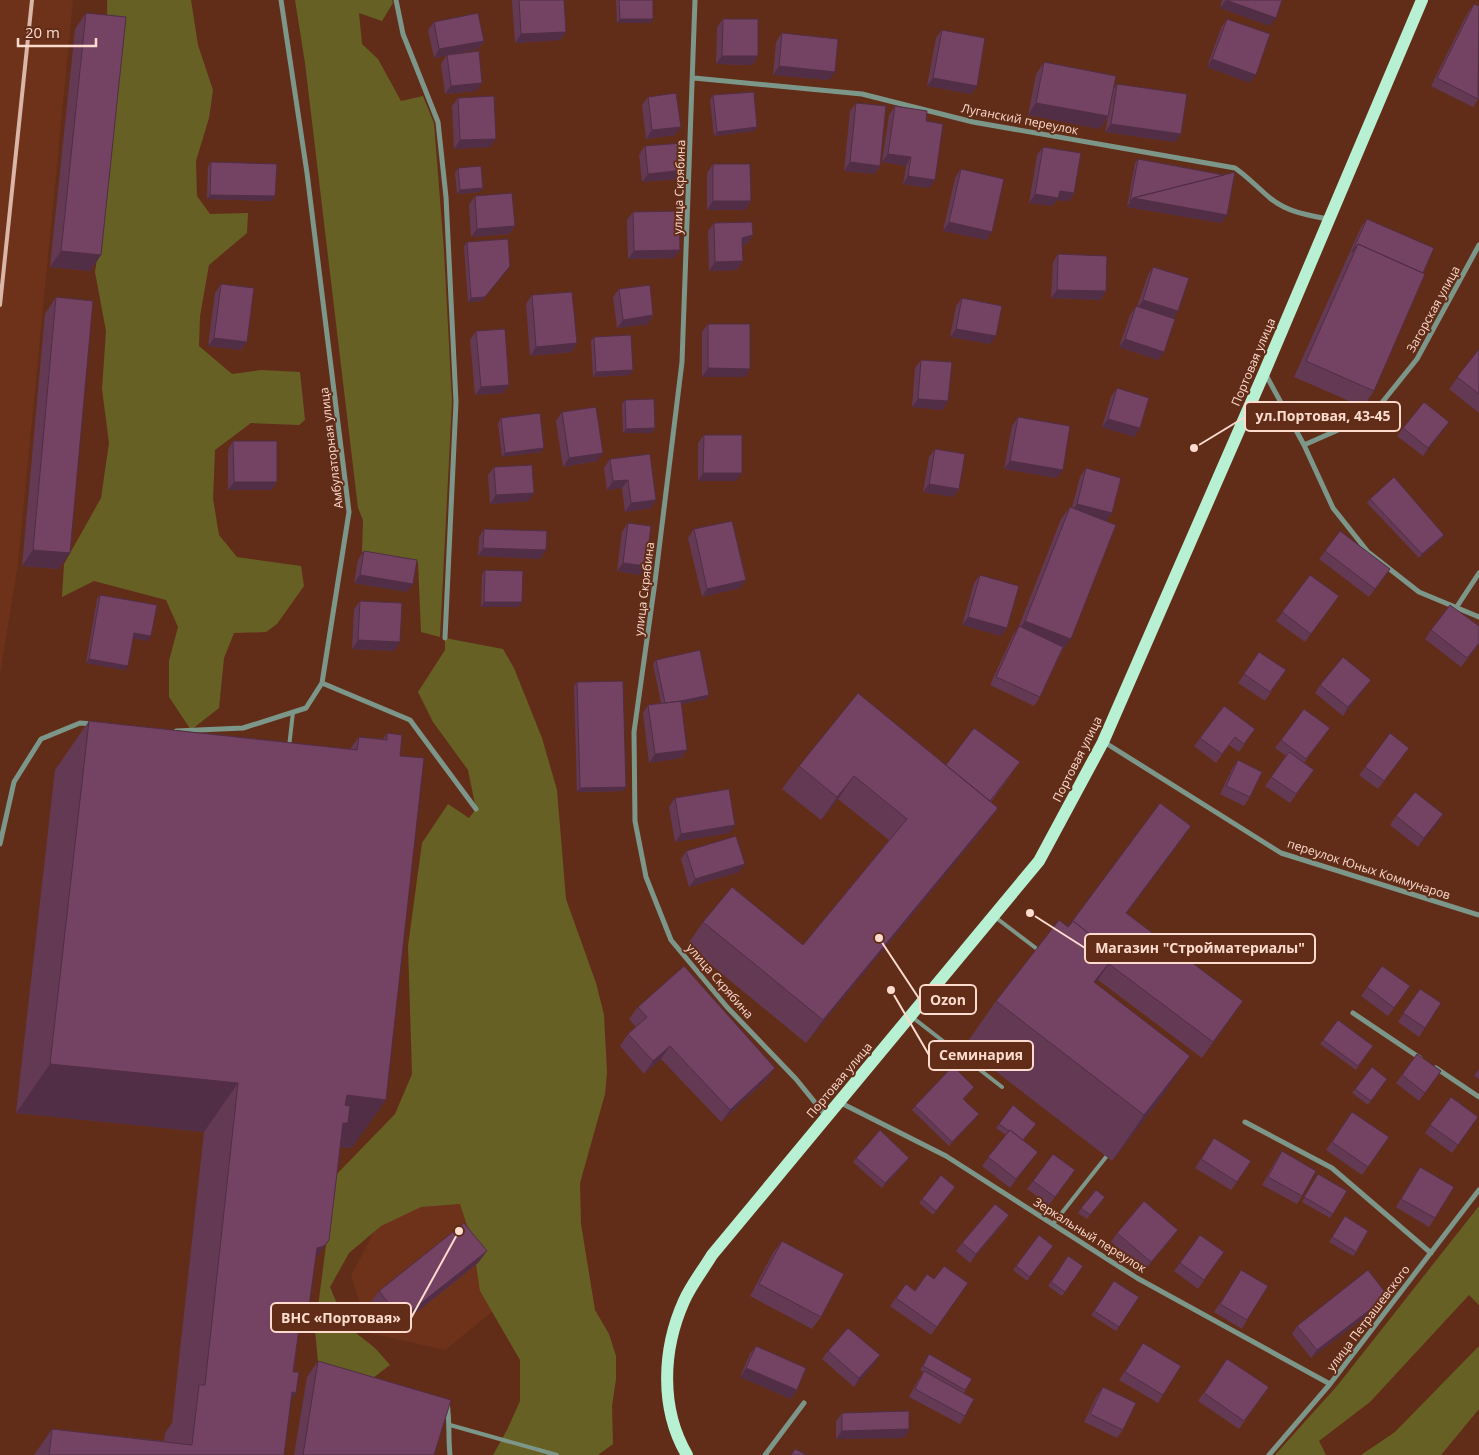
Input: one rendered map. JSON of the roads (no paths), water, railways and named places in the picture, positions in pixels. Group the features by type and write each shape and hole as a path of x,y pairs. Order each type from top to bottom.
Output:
{"main road":[{"name":"Портовая улица","path":"687,1455 670,1414 666,1371 673,1335 684,1301 712,1255 1039,861 1103,742 1264,373 1422,0"}],"street":[{"name":"Амбулаторная улица","path":"173,731 243,728 306,708 322,683 349,512 307,173 281,0"},
{"path":"396,0 403,34 438,122 446,198 456,402 445,638"},
{"name":"улица Скрябина","path":"695,0 694,78 682,362 655,582 634,732 634,821 646,878 671,940 727,1007 796,1079 826,1117"},
{"name":"Луганский переулок","path":"694,78 862,94 972,122 1235,168 1278,203 1300,214 1328,219"},
{"name":"Загорская улица","path":"1304,444 1372,415 1417,359 1479,246"},
{"path":"1264,373 1304,444 1333,508 1368,552 1419,592 1479,617"},
{"path":"1456,608 1479,573"},
{"path":"322,683 410,720 476,809"},
{"path":"0,844 14,782 40,739 80,723 99,725"},
{"name":"переулок Юных Коммунаров","path":"1103,742 1281,853 1479,915"},
{"path":"1353,1013 1424,1060"},
{"path":"1432,1066 1479,1097"},
{"name":"Зеркальный переулок","path":"839,1102 946,1156 1137,1278 1330,1384"},
{"path":"1245,1122 1332,1168 1431,1253"},
{"name":"улица Петрашевского","path":"1269,1455 1330,1384 1479,1190"},
{"path":"765,1455 804,1403"},
{"path":"447,1404 450,1424 448,1438 450,1455"}],"lane":[{"path":"289,749 293,712"},
{"path":"993,915 1046,956"},
{"path":"910,1016 1002,1087"},
{"path":"1053,1224 1106,1157"},
{"path":"450,1424 556,1455"}],"railway":[{"path":"0,305 32,0"}],"place":[{"name":"ул.Портовая, 43-45","path":"1194,448"},
{"name":"Магазин \"Стройматериалы\"","path":"1030,913"},
{"name":"Ozon","path":"879,938"},
{"name":"Семинария","path":"891,990"},
{"name":"ВНС «Портовая»","path":"459,1231"}]}
